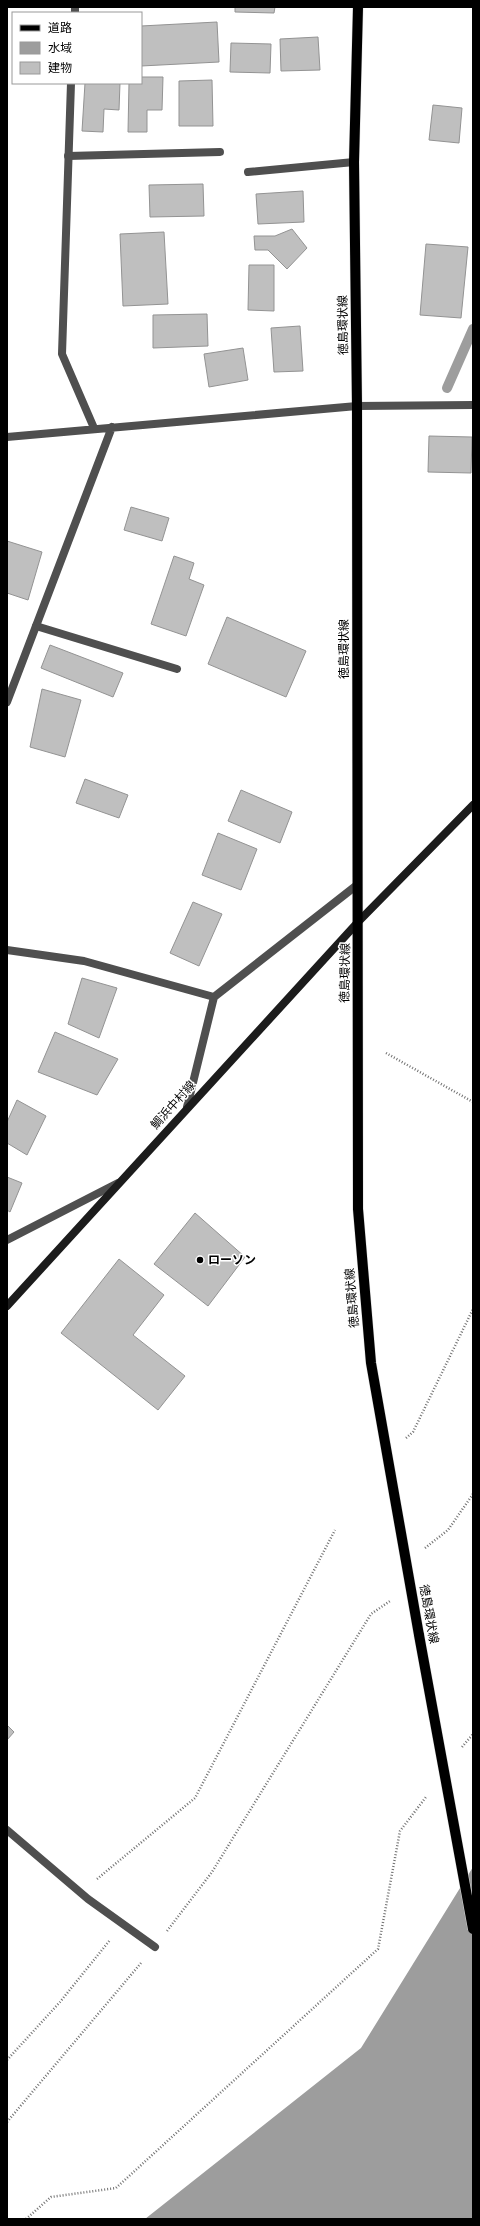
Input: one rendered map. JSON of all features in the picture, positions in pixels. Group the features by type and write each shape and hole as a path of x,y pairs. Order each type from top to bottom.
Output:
{"main road":[{"name":"徳島環状線","path":"358,7 354,162 357,406 358,1209 371,1363 410,1587 473,1929"},
{"name":"鯛浜中村線","path":"7,1306 358,921 473,805"}],"street":[{"path":"72,84 68,156 62,354 94,428"},
{"path":"68,156 220,152"},
{"path":"248,172 354,162"},
{"path":"7,437 94,428 357,406 473,405"},
{"path":"7,702 112,427"},
{"path":"36,626 177,669"},
{"path":"187,1107 214,997 357,885"},
{"path":"7,950 84,961 214,997"},
{"path":"7,1240 118,1183"},
{"path":"7,1830 80,1892 155,1947"}],"path":[{"path":"386,1053 473,1102"},
{"path":"387,1454 413,1432 473,1309"},
{"path":"406,1562 448,1530 473,1494"},
{"path":"80,1892 195,1798 335,1530"},
{"path":"7,2122 155,1947 212,1872 371,1614 410,1587"},
{"path":"461,1748 473,1734"},
{"path":"26,2219 51,2197 116,2188 378,1949 400,1831 428,1793"},
{"path":"7,2060 60,2002 123,1924"}],"water":[{"path":"473,1867 473,2219 145,2219 361,2048"}],"building":[{"path":"235,7 275,7 274,13 235,12"},
{"path":"217,22 219,62 142,66 142,26"},
{"path":"318,37 320,70 281,71 280,39"},
{"path":"231,43 271,44 270,73 230,72"},
{"path":"142,77 163,77 162,110 147,110 147,132 128,132 129,84 142,84"},
{"path":"212,80 213,126 179,126 179,81"},
{"path":"85,84 120,84 119,110 104,109 103,132 82,131"},
{"path":"433,105 462,108 459,143 429,140"},
{"path":"203,184 204,216 150,217 149,185"},
{"path":"303,191 304,222 258,224 256,194"},
{"path":"292,229 307,248 287,269 268,250 255,250 254,236 275,236"},
{"path":"164,232 168,304 123,306 120,234"},
{"path":"426,244 468,247 461,318 420,315"},
{"path":"249,265 274,265 274,311 248,310"},
{"path":"207,314 208,346 153,348 153,315"},
{"path":"300,326 303,371 274,372 271,328"},
{"path":"243,348 248,380 209,387 204,354"},
{"path":"429,436 472,437 471,473 428,472"},
{"path":"131,507 169,518 162,541 124,530"},
{"path":"7,541 42,552 28,600 7,593"},
{"path":"174,556 194,563 189,579 204,585 186,636 151,624"},
{"path":"227,617 306,651 286,697 208,664"},
{"path":"50,645 123,673 113,697 41,668"},
{"path":"42,689 81,700 65,757 30,747"},
{"path":"85,779 128,795 119,818 76,803"},
{"path":"241,790 292,812 280,843 228,821"},
{"path":"218,833 257,849 241,890 202,875"},
{"path":"193,902 222,914 199,966 170,953"},
{"path":"82,978 117,988 99,1038 68,1024"},
{"path":"55,1032 118,1059 97,1095 38,1072"},
{"path":"17,1100 46,1116 27,1155 7,1143 7,1122"},
{"path":"7,1177 22,1183 10,1212 7,1210"},
{"name":"ローソン","path":"195,1213 245,1257 208,1306 154,1264"},
{"path":"119,1259 164,1295 133,1335 185,1376 158,1410 61,1333"},
{"path":"7,1725 14,1732 7,1740"}],"waterway":[{"path":"447,388 473,329"}],"place":[{"name":"ローソン","path":"200,1260"}]}
